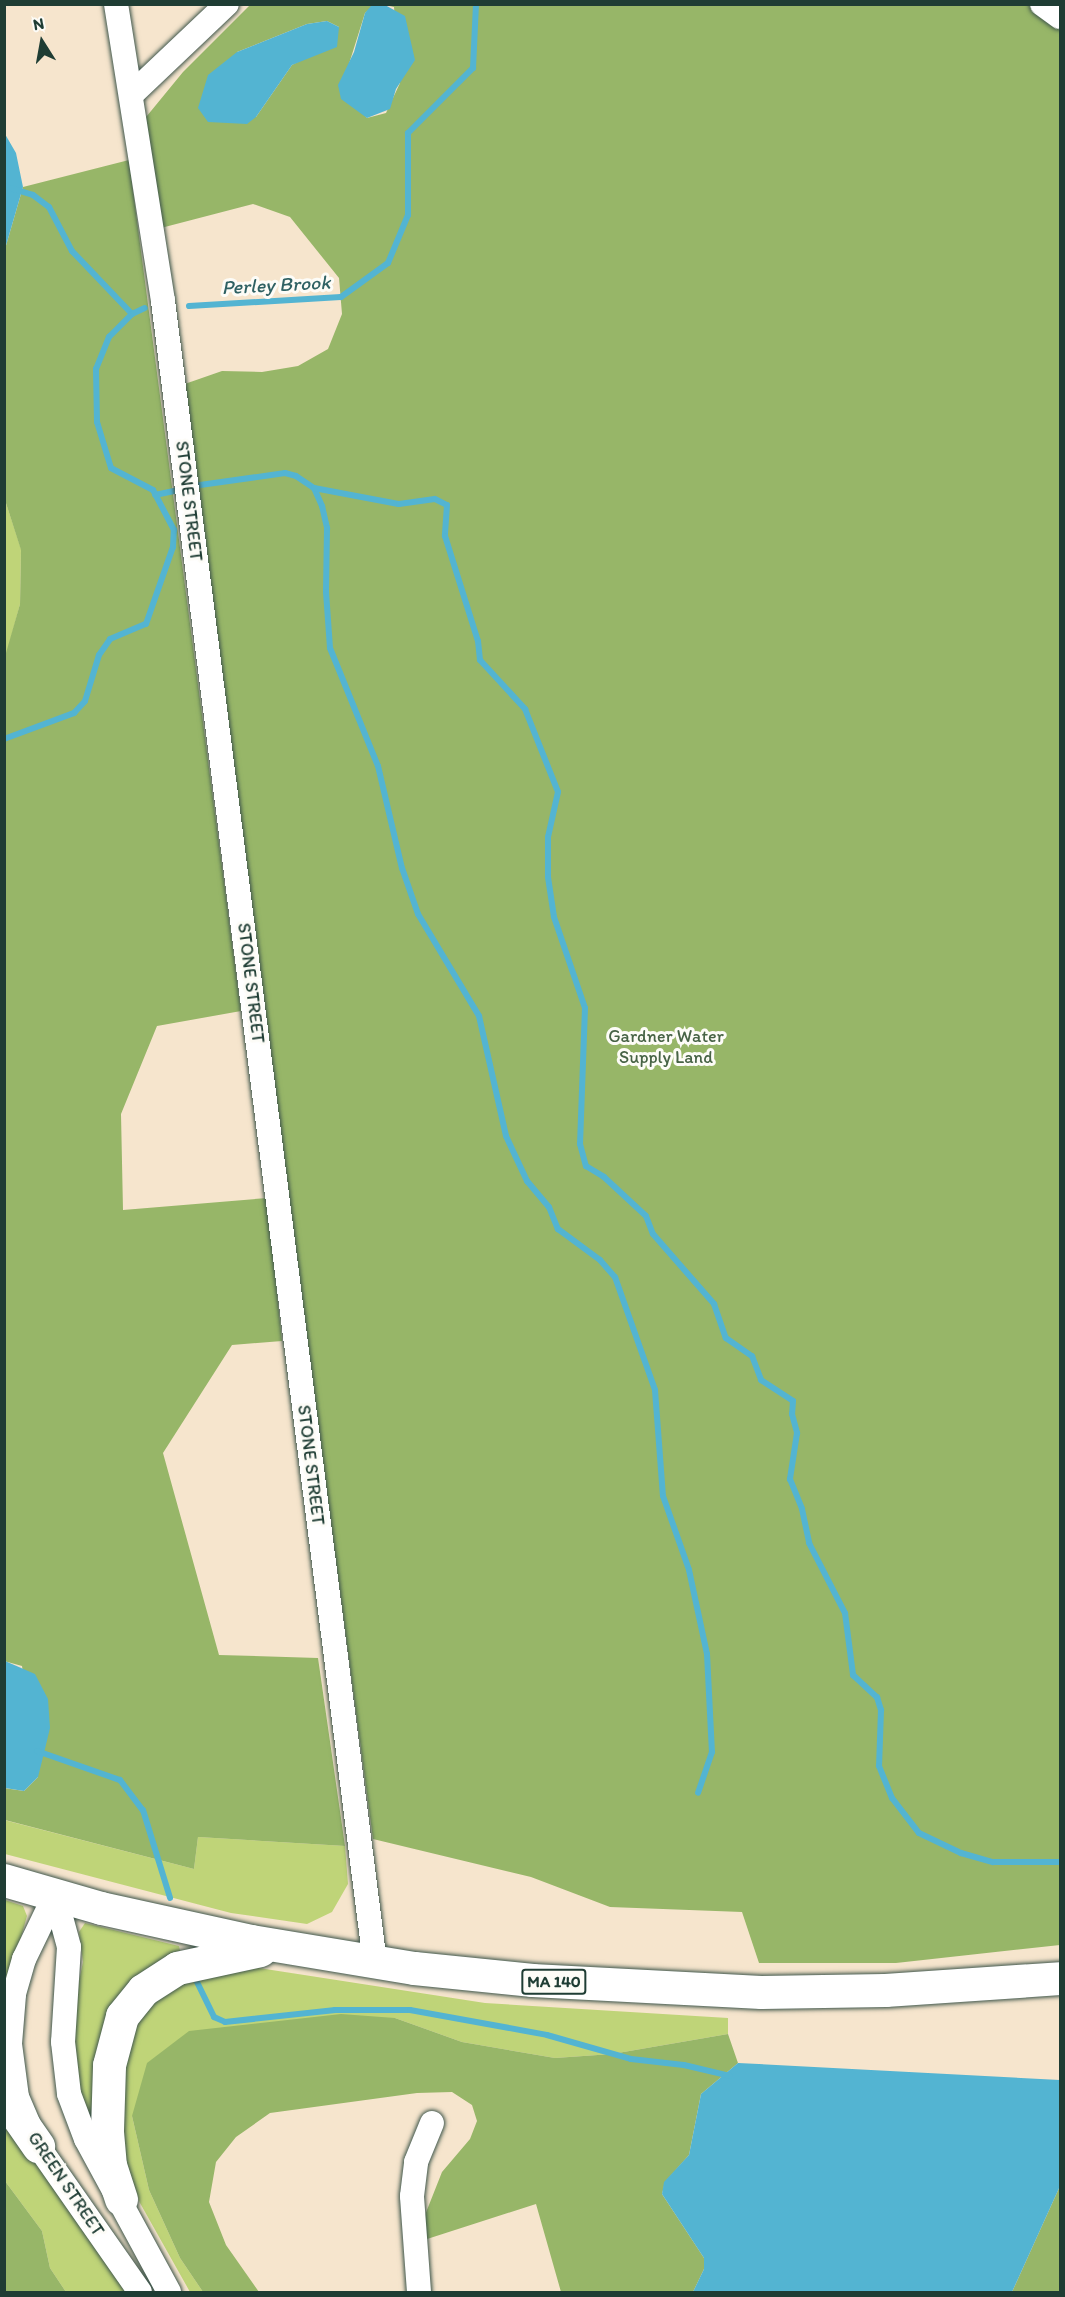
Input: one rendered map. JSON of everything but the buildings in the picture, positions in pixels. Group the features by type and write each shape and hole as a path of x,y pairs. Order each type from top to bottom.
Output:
{"highway":[{"name":"MA 140","path":"4,1880 170,1924 282,1947 375,1962 556,1982 727,1992 885,1990 1060,1978"},
{"path":"121,2199 108,2148 108,2077 113,2043 129,2004 143,1990 177,1968 210,1958 282,1947"},
{"path":"4,2097 38,2146"}],"street":[{"name":"STONE STREET","path":"116,4 168,336 375,1962"},
{"path":"131,95 227,4"},
{"path":"1042,4 1060,17"},
{"name":"GREEN STREET","path":"55,1895 17,1980 10,2027 17,2097 38,2146 140,2292"},
{"name":"GREEN STREET","path":"55,1895 69,1947 63,2035 66,2080 86,2139 121,2199 169,2292"},
{"path":"418,2292 412,2196 416,2162 432,2123"}],"green space":[{"name":"Gardner Water Supply Land","path":"250,5 375,5 365,13 348,67 351,102 367,118 386,113 400,83 394,7 385,5 1060,5 1060,1945 896,1963 759,1963 742,1912 610,1907 531,1877 373,1839 179,386 222,371 262,372 298,366 328,349 342,314 339,278 290,217 253,204 157,229 142,122 183,72","holes":["327,21 339,27 314,53 292,65 256,117 237,52 307,24"]},
{"path":"129,160 241,1011 157,1026 121,1114 123,1210 267,1198 282,1341 232,1345 163,1453 219,1655 318,1658 345,1846 198,1837 194,1869 5,1820 4,1788 24,1791 38,1777 22,1666 4,1661 4,660 20,604 21,550 5,500 5,249 23,187"},
{"path":"5,500 21,549 20,604 5,660"},
{"path":"4,1820 194,1869 198,1837 345,1846 348,1884 332,1912 307,1924 231,1913 5,1854"},
{"path":"5,1900 23,1906 27,1916 5,1994"},
{"path":"85,1923 179,1946 181,1955 162,1963 96,2121 87,2122 76,2083 73,2010 83,1962 79,1932"},
{"path":"227,1963 485,2003 728,2018 728,2034 612,2054 555,2058 462,2042 395,2018 132,2116 149,2190 180,2258 203,2292 190,2292 140,2203 125,2161 120,2120 122,2071 129,2042 146,2009 167,1985"},
{"path":"341,2014 395,2018 462,2042 555,2058 612,2054 728,2034 738,2063 701,2094 689,2155 665,2182 662,2194 704,2258 704,2269 693,2292 561,2292 536,2204 424,2240 425,2215 442,2172 470,2139 477,2121 472,2105 452,2092 417,2093 270,2113 236,2137 216,2162 209,2202 226,2245 259,2292 203,2292 180,2258 149,2190 132,2116 147,2063 189,2031"},
{"path":"4,2119 91,2237 126,2292 66,2292 50,2268 42,2231 5,2181"},
{"path":"5,2181 42,2231 50,2268 66,2292 5,2292"},
{"path":"1060,2186 1060,2292 1012,2292"}],"water":[{"path":"385,5 405,16 415,60 396,89 390,109 367,118 341,99 338,85 354,52 365,13 371,6"},
{"path":"327,21 339,27 337,47 292,65 256,117 247,124 208,122 198,108 208,75 237,52 307,24"},
{"path":"5,134 16,153 23,187 5,249"},
{"path":"5,1661 35,1674 48,1699 50,1728 38,1777 24,1791 5,1788"},
{"path":"738,2063 1060,2080 1060,2186 1012,2292 693,2292 704,2269 704,2258 662,2194 664,2182 689,2155 701,2094"}],"waterway":[{"name":"Perley Brook","path":"189,306 341,297 388,263 408,215 408,133 473,68 476,4"},
{"path":"4,186 33,195 49,207 72,251 132,314"},
{"name":"Perley Brook","path":"4,739 74,713 85,701 99,655 110,639 146,624 173,547 174,530 153,490 111,468 97,422 96,369 109,337 132,314 145,308"},
{"path":"193,486 285,473 296,476 314,488 322,506 327,528 326,592 330,648 378,766 402,868 418,914 479,1016 506,1136 527,1181 549,1207 558,1229 600,1260 615,1277 655,1390 663,1496 689,1570 707,1654 712,1752 698,1793"},
{"path":"314,488 399,504 435,499 447,505 445,536 478,641 480,660 525,709 558,792 548,837 548,877 554,917 585,1008 580,1144 586,1166 604,1177 646,1216 653,1234 714,1304 726,1338 752,1356 761,1380 793,1401 792,1414 797,1433 790,1479 802,1509 809,1543 845,1613 853,1675 877,1697 881,1710 879,1766 892,1798 919,1833 961,1853 993,1862 1060,1862"},
{"path":"155,495 183,489"},
{"path":"37,1751 120,1780 143,1810 170,1898"},
{"path":"197,1982 214,2017 225,2022 335,2010 410,2010 547,2035 631,2059 684,2065 730,2076"}]}
